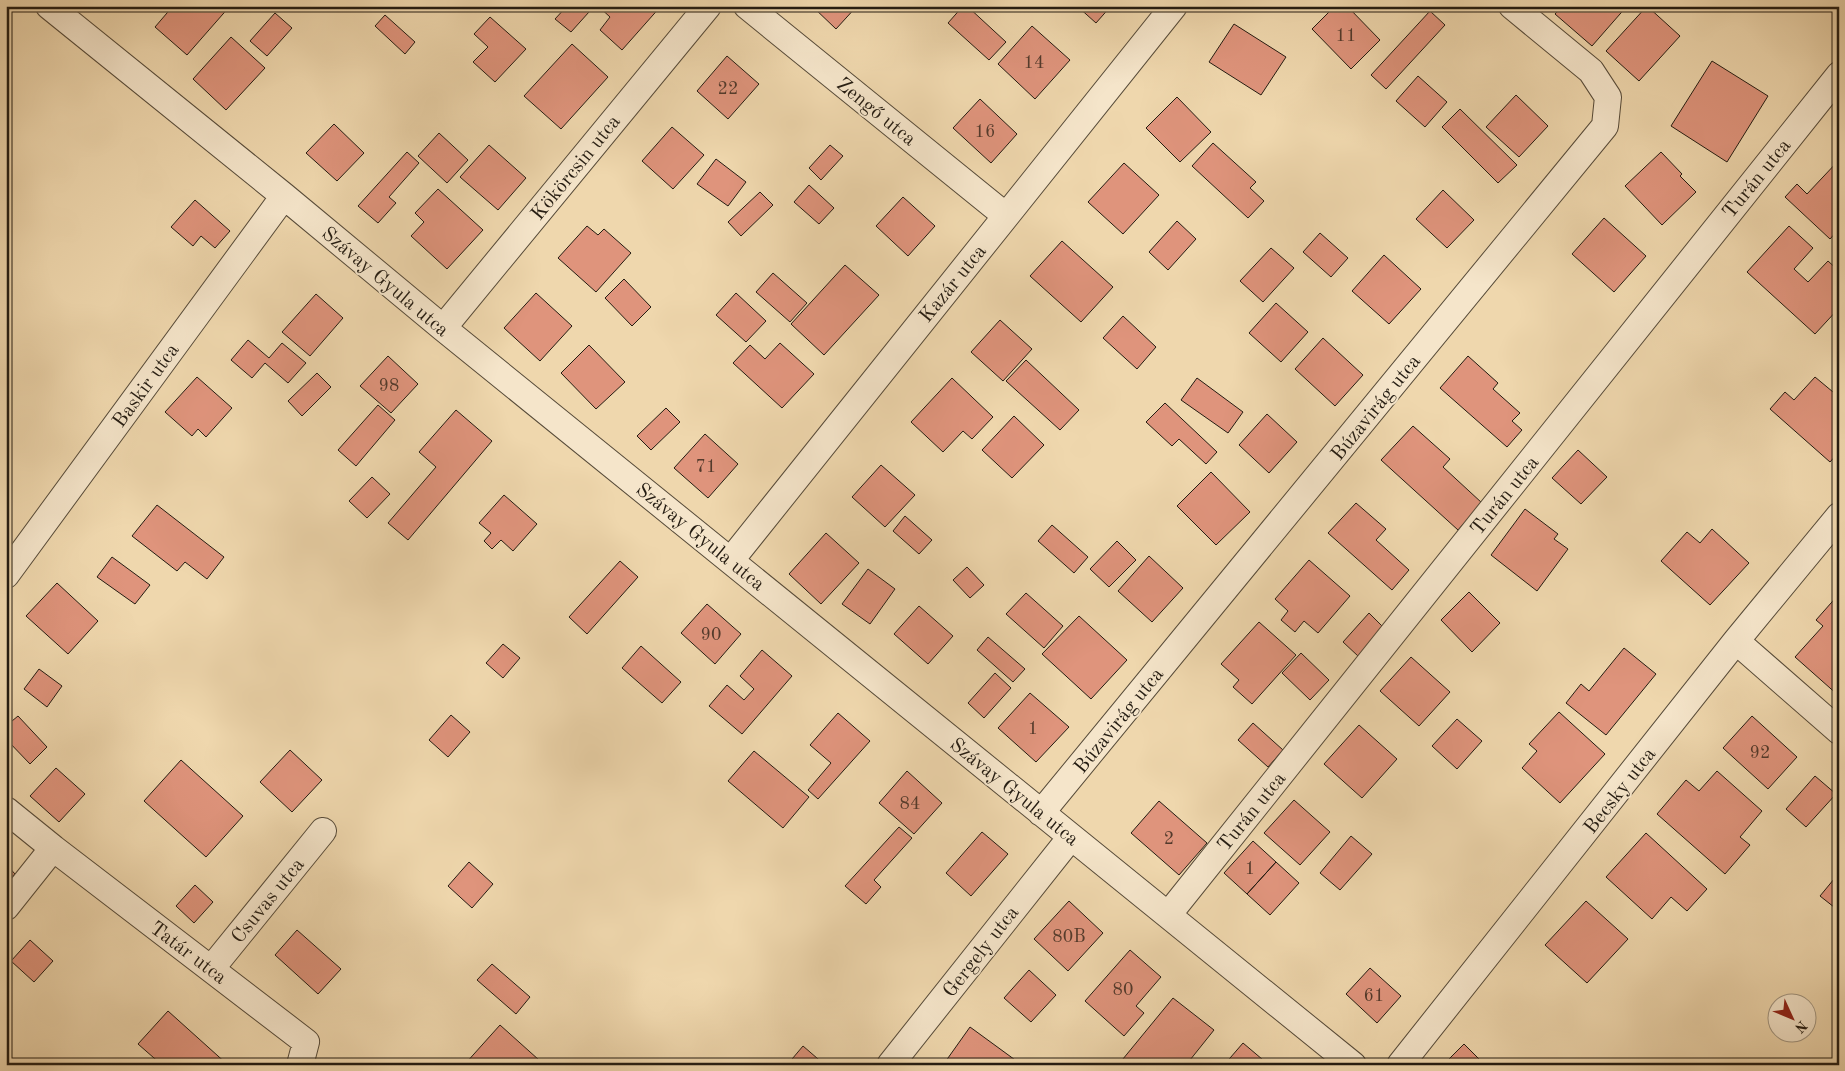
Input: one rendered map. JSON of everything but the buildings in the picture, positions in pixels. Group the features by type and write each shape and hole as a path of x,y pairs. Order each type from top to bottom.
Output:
{"street":[{"name":"Szávay Gyula utca","path":"49,6 284,196 443,328 1353,1065"},
{"name":"Kökörcsin utca","path":"443,328 708,6"},
{"name":"Zengő utca","path":"747,6 1006,216"},
{"name":"Kazár utca","path":"731,560 1174,6"},
{"name":"Búzavirág utca","path":"1041,813 1605,126 1608,98 1591,71 1512,6"},
{"name":"Turán utca","path":"1168,915 1839,75"},
{"name":"Baskir utca","path":"6,575 284,196"},
{"name":"Becsky utca","path":"1400,1065 1736,642 1839,516"},
{"path":"1736,642 1839,731"},
{"path":"6,810 53,848 6,907"},
{"name":"Csuvas utca","path":"211,969 323,831"},
{"name":"Gergely utca","path":"890,1065 1071,837"},
{"name":"Tatár utca","path":"53,848 306,1042 300,1065"}]}
